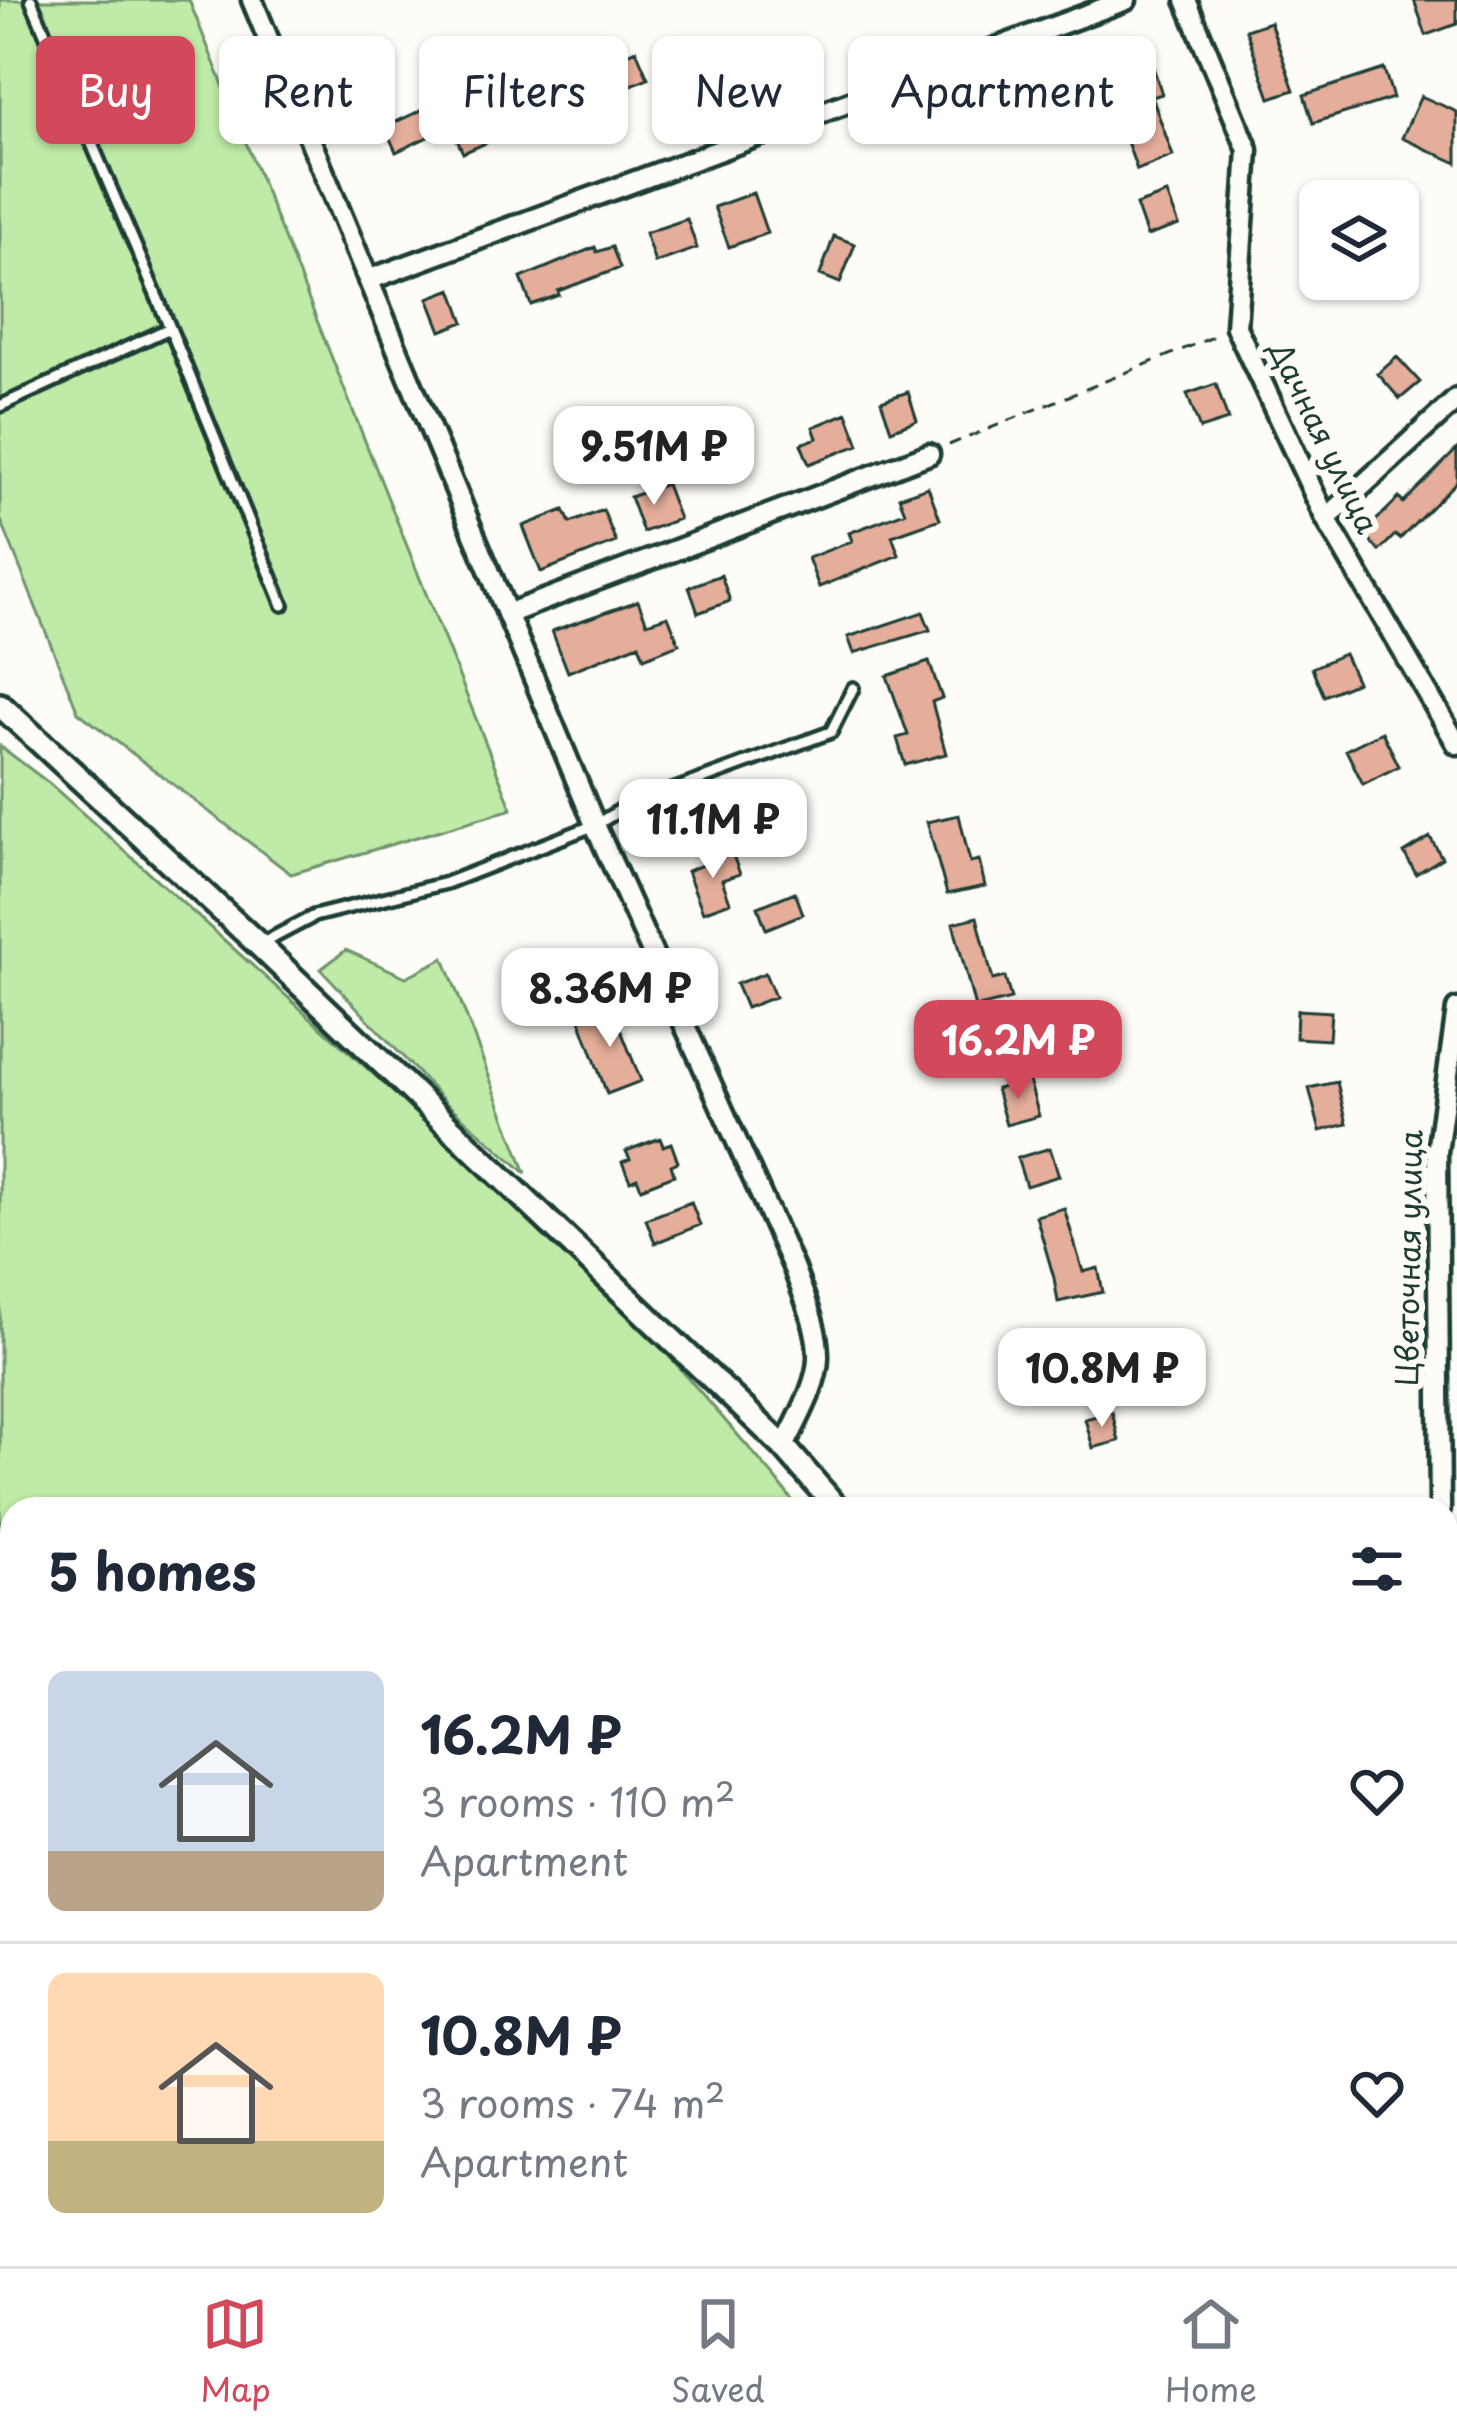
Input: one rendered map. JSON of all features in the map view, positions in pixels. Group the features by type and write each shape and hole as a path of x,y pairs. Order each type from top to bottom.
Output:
{"street":[{"path":"252,0 595,825 794,1269 819,1357 805,1403 784,1447"},
{"path":"368,280 1126,0"},
{"name":"Дачная улица","path":"1186,0 1248,150 1236,328 1326,519 1457,744"},
{"path":"1326,519 1457,399"},
{"path":"507,614 929,454"},
{"path":"0,704 784,1447 828,1497"},
{"name":"Цветочная улица","path":"1448,1471 1447,1153 1457,1009"}],"lane":[{"path":"32,0 283,604"},
{"path":"0,406 170,328"},
{"path":"259,945 314,916 446,883 595,825 623,808 831,732 853,688"}],"path":[{"path":"929,454 1236,328"}],"green space":[{"path":"0,0 189,0 219,75 219,144 246,144 512,809 291,874 78,712 0,518"},
{"path":"0,746 50,784 602,1279 790,1497 0,1497"},
{"path":"346,950 406,977 444,958 526,1173 447,1104 321,969"}],"building":[{"path":"1414,0 1457,0 1457,24 1426,35"},
{"path":"1270,22 1294,90 1270,98 1246,30"},
{"path":"636,50 648,78 628,87 628,53"},
{"path":"1384,69 1393,98 1313,123 1304,95"},
{"path":"1421,96 1457,112 1457,163 1402,138"},
{"path":"1156,108 1173,156 1137,170 1128,144 1156,144"},
{"path":"419,111 419,141 396,152 395,122"},
{"path":"459,144 484,144 463,153"},
{"path":"753,193 767,233 729,247 714,207"},
{"path":"1167,194 1179,225 1147,236 1136,205"},
{"path":"687,219 697,248 655,263 645,233"},
{"path":"834,236 855,244 840,283 820,275"},
{"path":"595,247 597,252 612,247 620,268 531,305 521,278"},
{"path":"452,289 464,322 441,331 428,298"},
{"path":"1397,357 1420,382 1400,399 1378,374"},
{"path":"1216,384 1228,420 1200,429 1187,394"},
{"path":"908,392 917,420 891,430 881,401"},
{"path":"847,413 859,445 809,464 801,444 817,438 813,427"},
{"path":"1457,449 1457,481 1400,539 1395,535 1379,551 1363,533 1399,498 1403,503"},
{"path":"666,484 679,519 643,532 630,497"},
{"path":"928,487 940,519 892,536 899,555 819,587 808,558 852,541 849,533 905,512 899,497"},
{"path":"564,510 570,523 603,510 616,542 541,572 523,526"},
{"path":"721,575 730,601 698,613 689,587"},
{"path":"638,601 647,623 668,616 679,644 644,658 639,644 568,672 552,631"},
{"path":"923,612 930,630 854,653 848,637"},
{"path":"1344,654 1357,682 1324,696 1312,668"},
{"path":"929,662 942,698 932,702 946,754 905,765 897,738 908,735 887,676"},
{"path":"1382,732 1399,766 1363,784 1346,750"},
{"path":"758,791 767,813 736,826 727,803"},
{"path":"959,815 970,862 979,860 985,886 947,894 927,822"},
{"path":"1430,837 1442,858 1416,874 1404,853"},
{"path":"732,853 740,874 722,880 730,902 703,912 687,871"},
{"path":"795,892 803,914 766,929 758,907"},
{"path":"977,917 993,980 1005,977 1011,999 975,1008 953,923"},
{"path":"765,973 775,997 746,1008 736,984"},
{"path":"611,1005 641,1081 607,1094 579,1017"},
{"path":"1297,1010 1331,1012 1329,1040 1296,1038"},
{"path":"1029,1080 1039,1116 1006,1125 996,1089"},
{"path":"1337,1082 1347,1124 1320,1131 1309,1088"},
{"path":"660,1138 663,1146 671,1143 678,1162 671,1165 674,1175 641,1188 637,1178 630,1181 622,1162 630,1159 626,1151"},
{"path":"1050,1148 1059,1176 1026,1186 1017,1158"},
{"path":"691,1202 700,1225 655,1243 646,1219"},
{"path":"1064,1208 1083,1272 1098,1268 1103,1292 1058,1302 1036,1216"},
{"path":"1093,1332 1099,1352 1065,1362 1060,1341"},
{"path":"1112,1412 1119,1441 1093,1448 1085,1419"}]}
